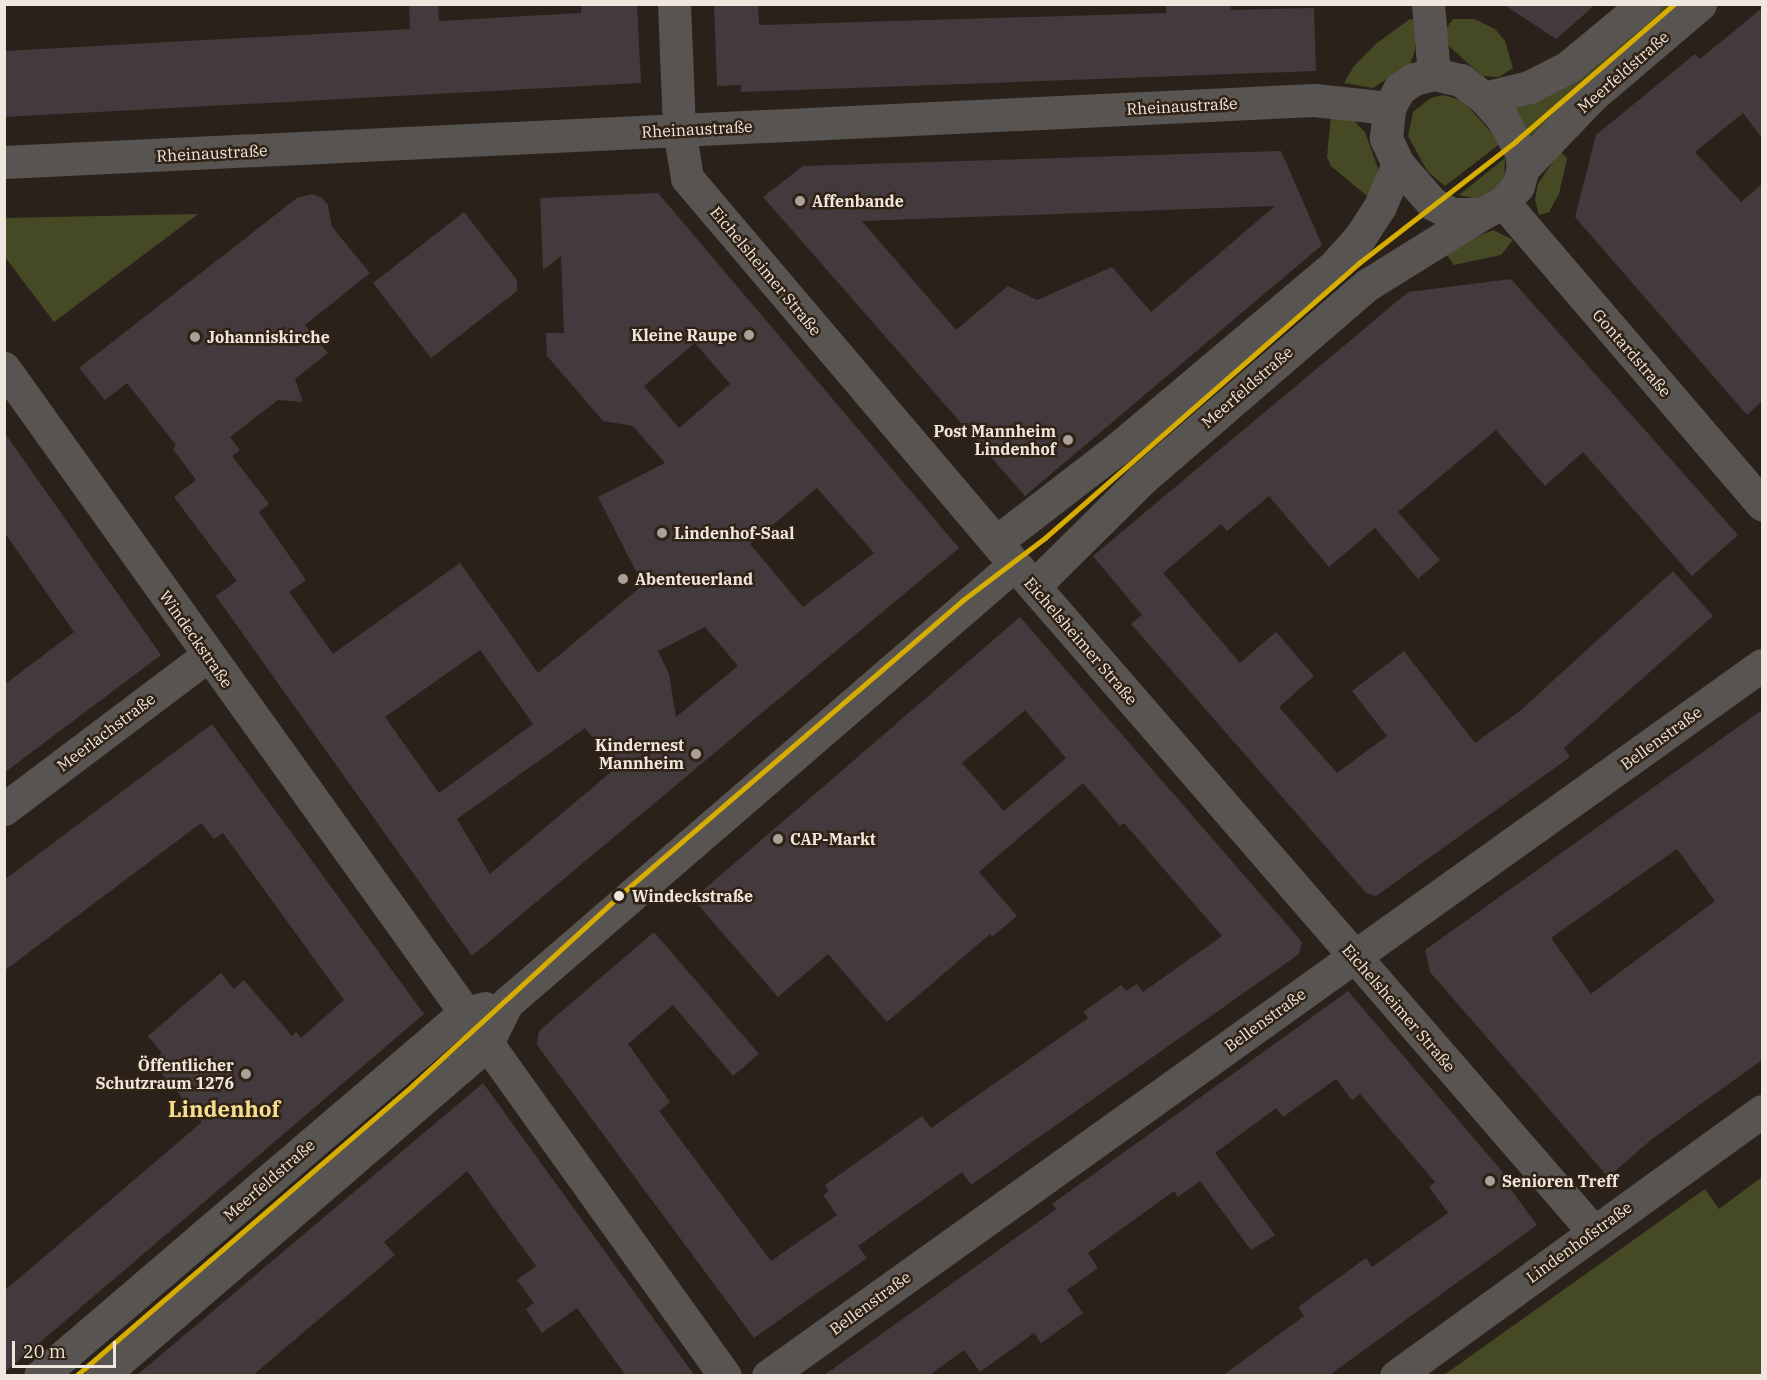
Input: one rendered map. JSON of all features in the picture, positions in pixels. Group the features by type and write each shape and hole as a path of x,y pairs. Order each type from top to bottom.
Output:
{"street":[{"name":"Eichelsheimer Straße","path":"674,4 679,129 687,178 1015,564 1593,1232"},
{"path":"1428,4 1434,74"},
{"path":"1484,98 1529,87 1568,67 1644,4"},
{"name":"Meerfeldstraße","path":"1523,168 1592,96 1700,4"},
{"path":"1434,74 1461,80 1484,98 1516,141 1523,168 1518,186 1492,208 1452,214 1433,204 1398,164 1386,138 1389,108 1399,89 1414,80 1434,74"},
{"name":"Rheinaustraße","path":"4,162 1314,100 1389,108"},
{"name":"Meerfeldstraße","path":"1015,564 1118,448 1334,266 1360,237 1375,214 1398,164"},
{"name":"Meerfeldstraße","path":"102,1376 486,1046 507,1003 1015,564 1142,479 1366,285 1492,208"},
{"name":"Gontardstraße","path":"1492,208 1762,504"},
{"name":"Windeckstraße","path":"6,374 463,1014 725,1376"},
{"name":"Meerlachstraße","path":"4,809 207,656"},
{"name":"Bellenstraße","path":"768,1376 1762,665"},
{"name":"Meerfeldstraße","path":"40,1376 463,1014 507,1003"},
{"name":"Lindenhofstraße","path":"1396,1376 1762,1110"}],"green space":[{"path":"1657,5 1688,5 1535,141 1512,105"},
{"path":"1410,19 1415,20 1415,51 1410,64 1373,88 1344,83 1354,66 1377,43"},
{"path":"1453,19 1474,19 1495,29 1505,41 1513,68 1499,77 1482,76 1449,46 1446,29"},
{"path":"1443,95 1462,100 1501,143 1445,186 1428,172 1408,136 1413,112 1431,98"},
{"path":"1331,115 1353,120 1365,132 1380,174 1367,196 1331,166 1327,157"},
{"path":"1560,151 1567,158 1559,194 1549,212 1539,215 1535,200 1538,184"},
{"path":"1505,158 1504,182 1478,199 1459,195"},
{"path":"198,214 54,322 5,257 5,218"},
{"path":"1493,230 1513,240 1501,255 1454,265 1444,251"},
{"path":"1762,1177 1762,1375 1444,1375 1705,1189 1719,1209"}],"building":[{"path":"409,4 438,4 439,21 581,13 581,4 637,4 641,83 4,117 4,51 410,29"},
{"path":"714,4 758,4 759,25 1166,13 1166,4 1231,4 1231,10 1314,8 1316,71 741,92 741,85 717,86"},
{"path":"1503,4 1596,4 1556,39"},
{"path":"1762,8 1762,138 1743,113 1695,152 1741,202 1762,184 1762,401 1747,415 1575,217 1596,135 1695,54 1700,59"},
{"path":"1281,151 1322,245 1025,496 763,197 803,166","holes":["1275,206 1151,312 1112,267 1037,300 1008,286 956,330 862,221"]},
{"path":"658,193 959,548 472,956 216,596 237,581 174,497 196,480 173,449 176,445 127,383 105,400 79,368 297,198 312,194 322,198 328,205 332,227 370,273 305,325 328,353 295,379 303,402 278,400 230,437 240,450 232,456 269,504 259,512 306,580 289,592 333,654 460,563 538,673 643,585 598,497 665,463 633,426 603,421 547,356 546,333 564,333 561,256 543,270 540,198","holes":["695,343 730,384 679,428 644,386","817,488 874,553 803,607 750,544","705,627 738,666 676,717 669,674 658,651","480,650 533,724 439,793 385,717","585,728 617,767 490,874 457,819"]},
{"path":"464,212 517,280 517,291 431,358 373,283"},
{"path":"1511,279 1738,535 1692,576 1583,452 1545,486 1496,430 1398,512 1440,560 1418,579 1375,528 1329,567 1269,496 1227,531 1221,524 1163,573 1240,663 1276,632 1314,676 1279,707 1337,773 1387,736 1352,691 1404,651 1475,743 1521,710 1673,571 1713,616 1564,748 1570,757 1376,896 1366,893 1131,624 1142,615 1093,556 1408,292"},
{"path":"4,432 161,655 4,773 4,685 74,632 4,532"},
{"path":"1020,617 1302,942 1299,954 971,1185 962,1172 858,1246 867,1258 754,1338 537,1045 539,1031 654,932 759,1054 733,1076 673,1005 628,1044 670,1102 659,1111 771,1261 837,1215 823,1195 829,1191 825,1185 922,1116 931,1128 1088,1018 1083,1012 1121,985 1126,991 1137,984 1143,992 1222,936 1124,823 1120,826 1083,783 979,872 1017,916 992,937 990,934 887,1022 828,954 778,997 693,899","holes":["1025,710 1066,758 1004,811 962,763"]},
{"path":"1762,710 1762,1060 1652,1139 1608,1177 1430,972 1425,950","holes":["1677,849 1715,901 1591,994 1551,938"]},
{"path":"212,724 424,1014 4,1373 4,1291 202,1122 152,1062 162,1053 148,1036 221,973 234,989 244,980 292,1036 296,1032 301,1038 344,1000 223,833 214,839 201,823 4,971 4,880"},
{"path":"1348,991 1506,1176 1503,1179 1537,1225 1328,1376 1222,1376 1304,1316 1298,1307 1366,1258 1372,1267 1448,1213 1429,1187 1435,1182 1360,1094 1352,1100 1336,1079 1283,1117 1276,1108 1215,1153 1275,1235 1251,1250 1200,1181 1178,1197 1174,1191 1088,1253 1098,1268 1067,1290 1083,1313 1041,1343 1034,1333 980,1372 964,1350 928,1376 823,1376 1056,1209 1052,1204"},
{"path":"483,1083 695,1376 626,1376 577,1308 542,1333 526,1309 534,1303 517,1280 536,1266 467,1171 384,1242 395,1255 252,1376 136,1376"}],"transit line":[{"path":"76,1376 413,1085 619,896 963,600 1045,538 1359,263 1516,141 1674,4"}],"place":[{"name":"Affenbande","path":"800,201"},
{"name":"Kleine Raupe","path":"749,335"},
{"name":"Johanniskirche","path":"195,337"},
{"name":"Post Mannheim Lindenhof","path":"1068,440"},
{"name":"Lindenhof-Saal","path":"662,533"},
{"name":"Abenteuerland","path":"623,579"},
{"name":"Kindernest Mannheim","path":"696,754"},
{"name":"CAP-Markt","path":"778,839"},
{"name":"Windeckstraße","path":"619,896"},
{"name":"Öffentlicher Schutzraum 1276","path":"246,1074"},
{"name":"Senioren Treff","path":"1490,1181"}],"district":[{"name":"Lindenhof","path":"224,1109"}]}
